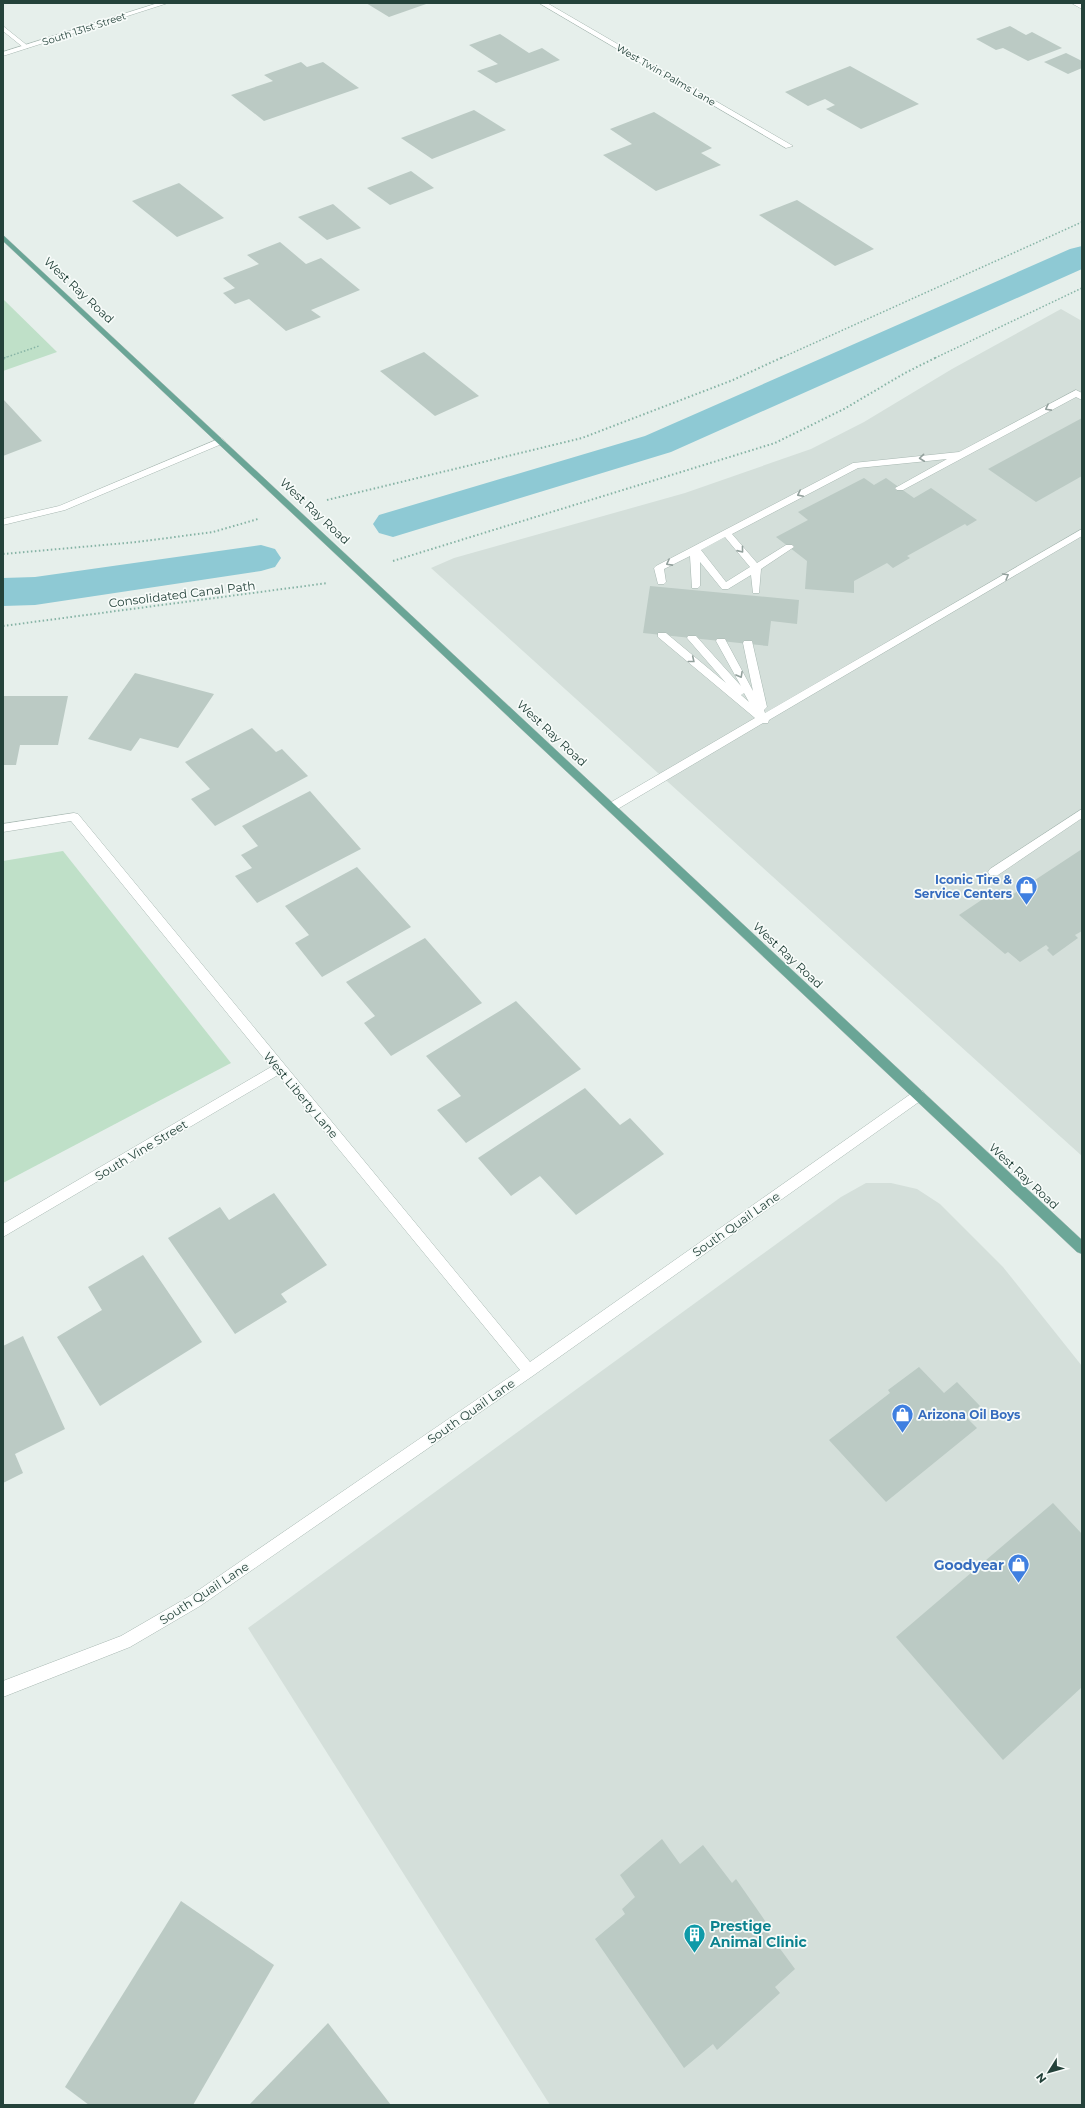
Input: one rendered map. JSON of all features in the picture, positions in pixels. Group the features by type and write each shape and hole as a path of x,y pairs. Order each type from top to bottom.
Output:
{"main road":[{"name":"West Ray Road","path":"3,237 1082,1248"}],"street":[{"name":"South 131st Street","path":"3,54 165,3"},
{"name":"West Twin Palms Lane","path":"542,3 789,146"},
{"path":"1075,3 1082,6"},
{"path":"3,28 26,47"},
{"path":"900,488 1076,393 1082,397"},
{"path":"3,522 62,508 221,441"},
{"path":"661,582 659,568 856,465 961,455"},
{"path":"726,532 756,568 756,591"},
{"path":"612,808 1082,532"},
{"path":"695,549 725,587 789,547"},
{"path":"695,549 695,586"},
{"path":"662,635 764,720"},
{"path":"692,638 764,720"},
{"path":"721,641 764,720"},
{"path":"748,643 764,720"},
{"path":"994,872 1082,813"},
{"name":"West Liberty Lane","path":"3,828 74,817 529,1371"},
{"name":"South Vine Street","path":"3,1231 279,1068"},
{"name":"South Quail Lane","path":"3,1689 125,1642 195,1601 529,1371 919,1095"}],"path":[{"path":"3,554 137,542 213,532 292,508 582,438 733,380 1082,222"},
{"name":"Consolidated Canal Path","path":"3,626 324,584 361,571 775,443 844,409 905,373 1082,288"},
{"path":"3,358 39,346"}],"shaded area":[{"path":"1061,309 1082,321 1082,1156 431,568 454,558 685,493 811,449 864,422 952,369"},
{"path":"866,1183 891,1183 917,1189 940,1204 1003,1267 1082,1366 1082,2105 550,2105 248,1628 841,1197"}],"green space":[{"path":"3,299 57,352 3,371"},
{"path":"63,851 231,1063 3,1183 3,861"}],"building":[{"path":"366,3 429,3 389,17"},
{"path":"1010,26 1026,35 1032,32 1062,48 1028,61 1003,48 996,50 976,39"},
{"path":"500,34 529,53 542,48 560,60 496,83 477,71 498,64 469,45"},
{"path":"1066,53 1082,61 1082,68 1068,74 1044,62"},
{"path":"301,62 307,67 323,62 359,88 264,121 231,95 273,81 264,75"},
{"path":"850,66 919,104 861,129 826,109 835,105 825,99 808,106 785,92"},
{"path":"474,110 506,130 432,159 401,138"},
{"path":"654,112 712,148 701,153 721,165 656,191 603,155 632,144 610,129"},
{"path":"411,171 434,188 390,205 367,188"},
{"path":"179,183 224,218 177,237 132,201"},
{"path":"797,200 874,249 835,266 759,215"},
{"path":"333,204 361,228 327,240 298,217"},
{"path":"280,242 306,264 321,258 360,290 311,310 321,317 286,331 249,299 235,304 223,293 235,288 223,278 259,264 247,255"},
{"path":"424,352 479,396 435,416 380,371"},
{"path":"3,399 42,441 3,456"},
{"path":"1082,418 1082,476 1036,502 988,469"},
{"path":"864,478 874,485 886,478 914,498 931,488 977,520 967,526 965,524 907,556 910,558 893,568 887,563 854,581 854,593 805,589 807,561 776,537 808,520 798,512"},
{"path":"650,586 799,600 797,624 771,621 768,646 643,633"},
{"path":"135,673 214,694 178,748 140,738 131,751 88,739"},
{"path":"3,696 68,696 58,745 20,745 16,765 3,765"},
{"path":"252,728 276,752 282,749 308,776 215,826 191,799 210,789 185,762"},
{"path":"310,791 361,849 257,903 235,876 252,868 241,855 258,846 242,826"},
{"name":"Iconic Tire & Service Centers","path":"1082,849 1082,931 1075,935 1078,938 1053,956 1047,950 1049,948 1046,945 1020,962 1008,952 1005,954 959,915 998,889 1009,897"},
{"path":"357,867 411,927 322,977 295,943 309,935 285,906"},
{"path":"425,938 482,1003 391,1056 364,1023 375,1016 346,982"},
{"path":"516,1001 581,1069 466,1143 437,1110 461,1096 426,1056"},
{"path":"585,1088 620,1125 630,1118 664,1154 576,1215 540,1176 511,1196 478,1158"},
{"path":"274,1193 327,1265 281,1294 287,1302 235,1334 168,1238 220,1207 229,1220"},
{"path":"143,1255 202,1342 100,1406 57,1337 102,1310 88,1287"},
{"path":"23,1336 65,1429 15,1454 23,1473 3,1483 3,1346"},
{"name":"Arizona Oil Boys","path":"919,1367 944,1393 957,1382 980,1406 966,1417 977,1428 886,1502 829,1440 890,1393 888,1390"},
{"name":"Goodyear","path":"1053,1503 1082,1534 1082,1687 1003,1760 896,1637"},
{"name":"Prestige Animal Clinic","path":"662,1839 680,1864 703,1845 732,1883 736,1879 770,1928 767,1931 795,1969 775,1987 780,1993 717,2050 713,2044 684,2068 595,1939 625,1914 622,1909 635,1897 620,1875"},
{"path":"181,1901 274,1965 193,2105 89,2105 65,2087"},
{"path":"328,2023 391,2105 249,2105"}],"waterway":[{"path":"393,524 658,444 1082,256"},
{"path":"3,592 35,591 261,558"}],"place":[{"name":"Iconic Tire & Service Centers","path":"1027,906"},
{"name":"Arizona Oil Boys","path":"903,1434"},
{"name":"Goodyear","path":"1019,1584"},
{"name":"Prestige Animal Clinic","path":"695,1954"}]}
